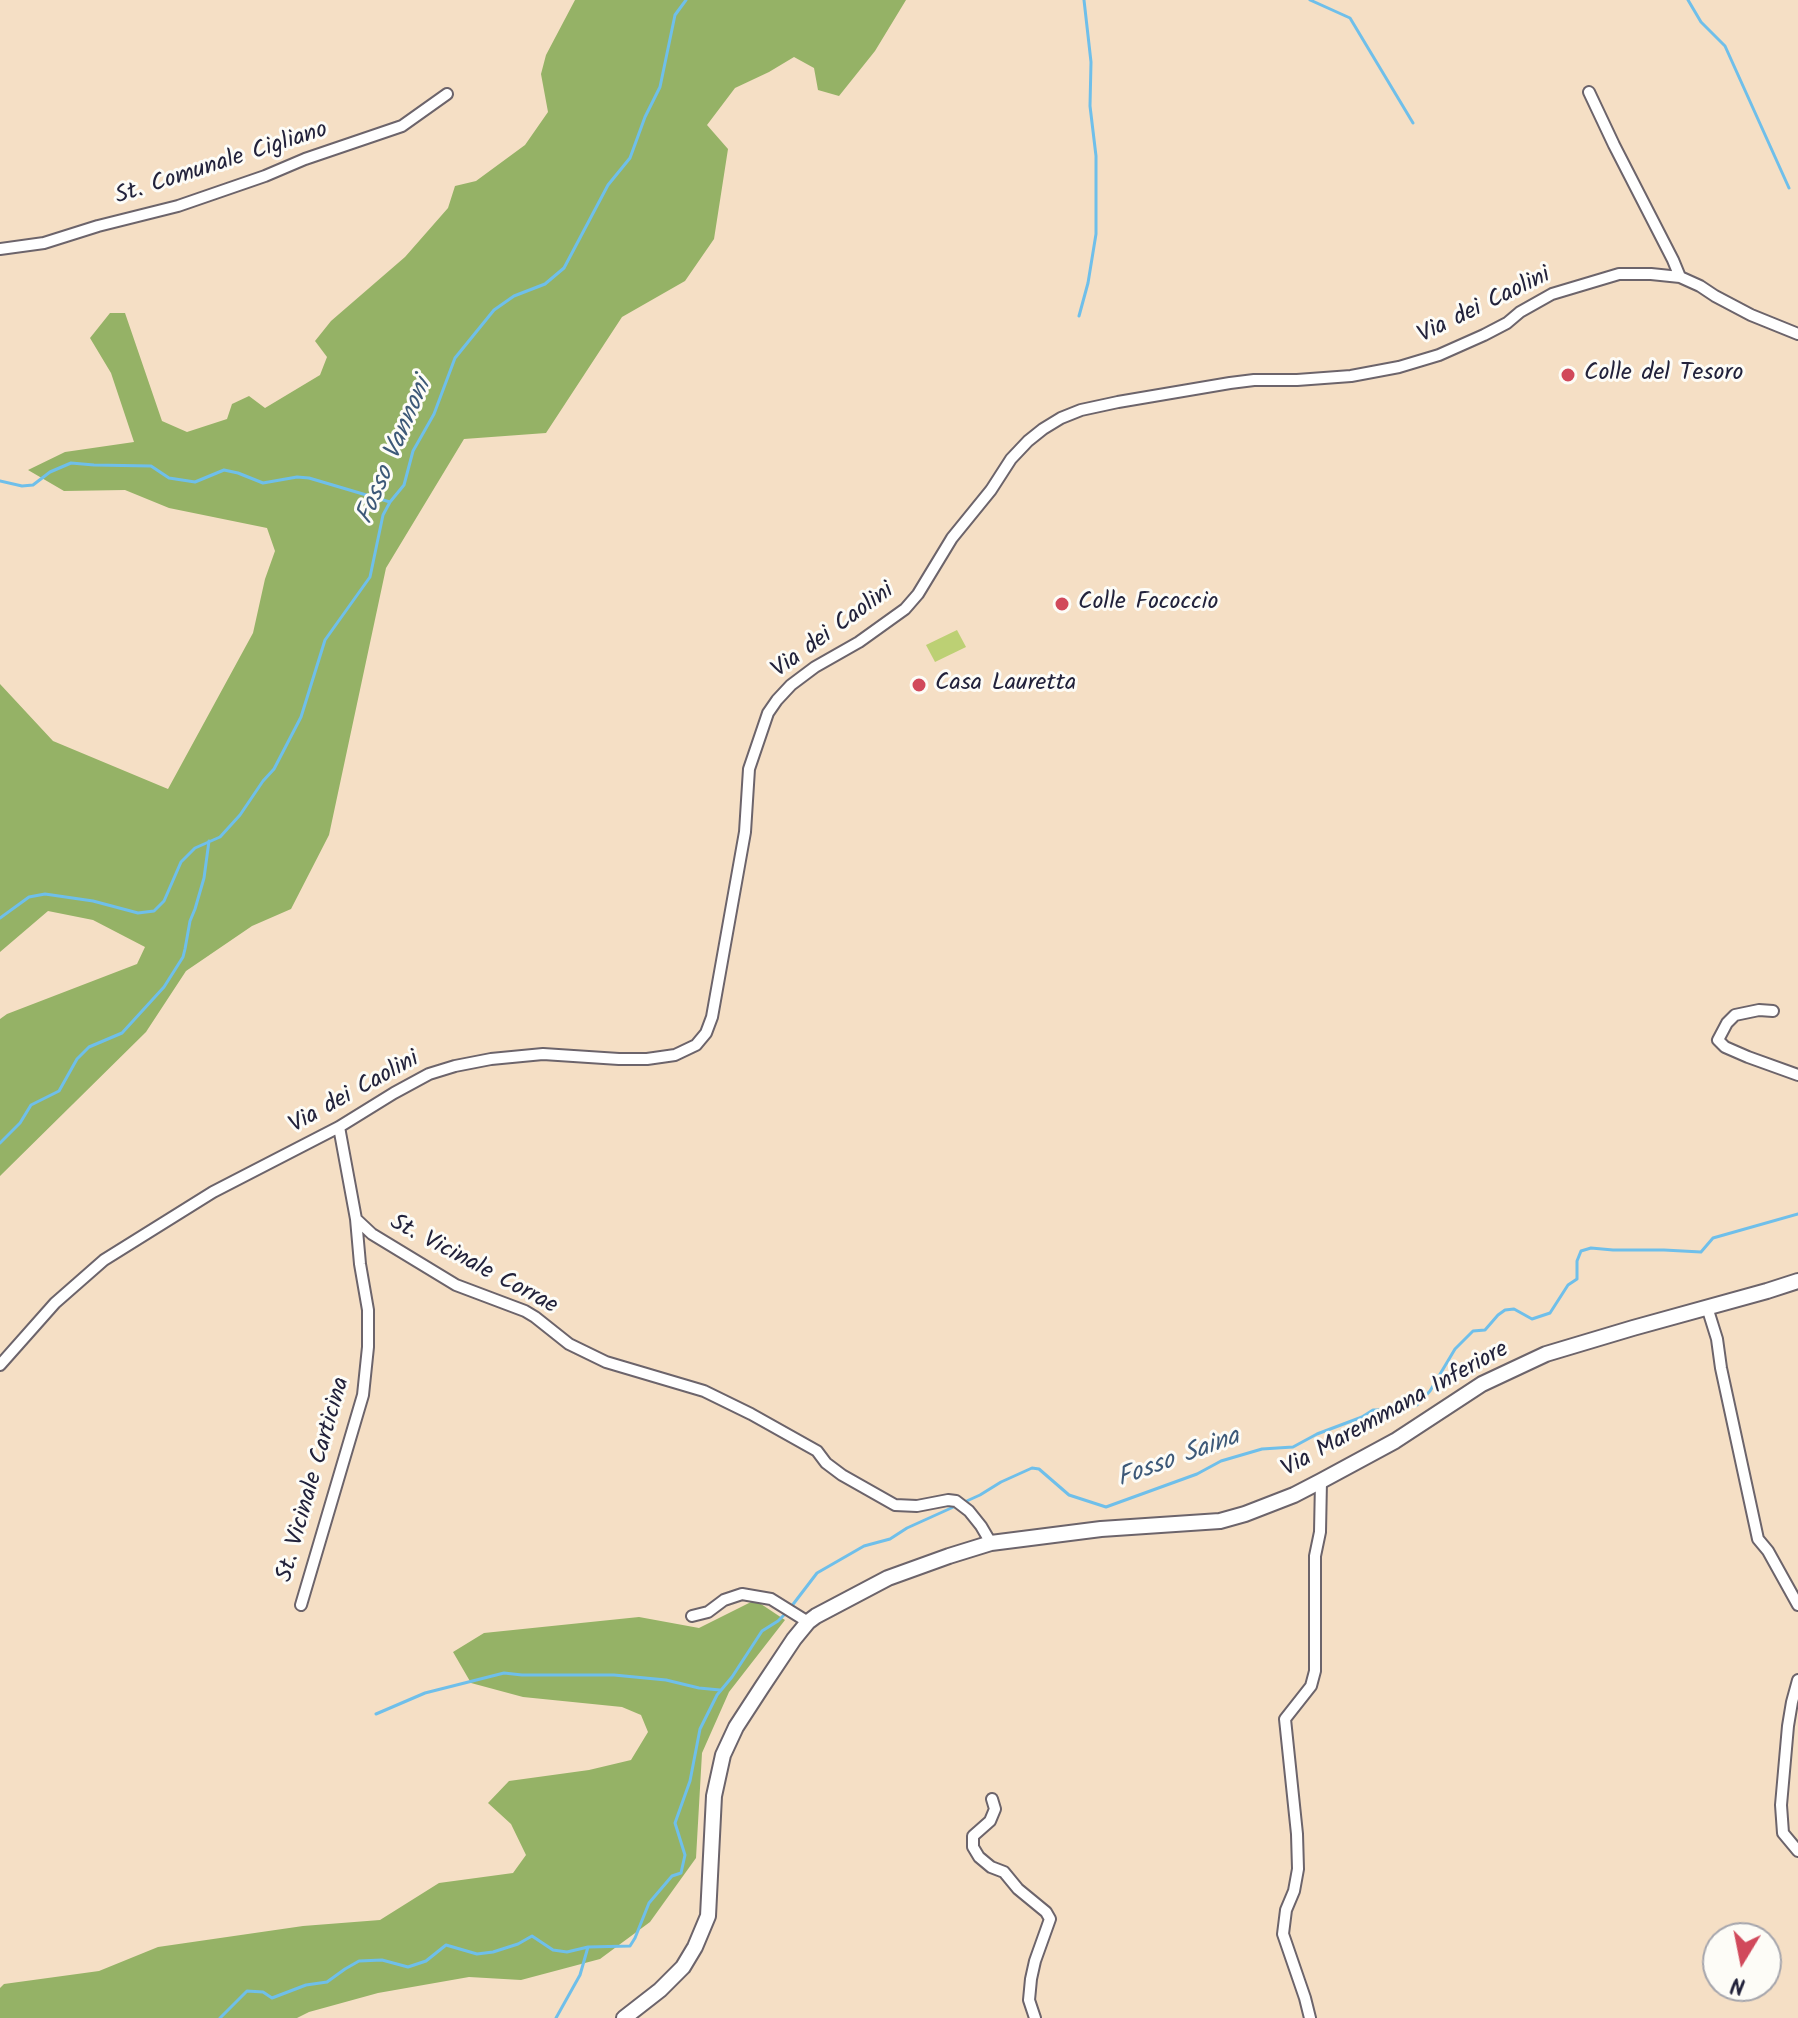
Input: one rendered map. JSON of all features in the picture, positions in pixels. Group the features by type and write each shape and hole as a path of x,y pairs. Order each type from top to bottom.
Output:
{"main road":[{"name":"Via Maremmana Inferiore","path":"624,2018 683,1967 703,1929 708,1916 714,1796 723,1755 736,1727 808,1622 888,1578 991,1543 1101,1529 1220,1521 1245,1514 1321,1481 1395,1441 1482,1384 1546,1354 1798,1281"}],"street":[{"path":"1589,92 1680,277"},
{"name":"St. Comunale Cigliano","path":"0,249 44,243 178,206 265,176 402,126 447,94"},
{"name":"Via dei Caolini","path":"0,1365 55,1303 104,1260 216,1190 339,1127 429,1074 491,1059 543,1054 647,1059 675,1055 696,1045 706,1033 712,1017 745,832 749,769 768,713 791,685 905,609 918,594 952,538 991,490 1011,459 1028,441 1061,418 1081,410 1230,383 1351,376 1399,367 1439,355 1484,335 1557,293 1619,274 1680,277 1751,315 1798,334"},
{"path":"1773,1011 1759,1010 1735,1015 1718,1040 1725,1047 1798,1075"},
{"name":"St. Vicinale Carticina","path":"301,1605 363,1395 368,1347 368,1310 339,1127"},
{"name":"St. Vicinale Corrae","path":"356,1219 372,1234 456,1285 525,1311 569,1344 606,1362 704,1391 751,1414 817,1451 826,1463 842,1475 895,1505 917,1506 956,1501 969,1511 991,1543"},
{"path":"1707,1307 1717,1339 1758,1539 1798,1605"},
{"path":"1310,2018 1283,1934 1286,1910 1298,1869 1285,1719 1311,1686 1315,1671 1315,1556 1320,1532 1321,1481"},
{"path":"692,1616 708,1612 724,1600 742,1594 771,1599 808,1622"},
{"path":"1798,1680 1788,1726 1781,1805 1783,1833 1798,1851"},
{"path":"992,1799 995,1809 990,1821 973,1836 973,1847 979,1857 991,1867 1004,1872 1050,1919 1031,1979 1029,2000 1035,2018"}],"green space":[{"path":"575,0 906,0 875,51 839,96 818,90 814,68 794,57 735,88 707,125 728,149 714,239 685,281 622,317 546,433 464,439 386,568 329,835 291,909 252,926 186,971 146,1032 0,1176 0,1019 137,964 145,947 93,920 48,911 0,952 0,684 53,741 168,789 253,633 265,579 275,551 267,528 169,508 125,490 64,491 28,470 65,452 134,442 111,373 90,338 110,313 125,313 162,421 187,432 227,419 232,404 249,396 265,408 320,375 327,357 315,341 331,321 405,257 448,208 455,186 476,181 525,145 548,112 541,74 546,55"},
{"path":"957,630 966,647 935,662 926,645"},
{"path":"755,1600 785,1620 729,1692 702,1753 696,1858 650,1922 600,1959 521,1980 469,1977 378,1993 297,2018 0,2018 0,1988 4,1984 99,1971 158,1947 303,1926 380,1920 439,1883 513,1873 526,1855 511,1824 488,1803 509,1781 589,1770 631,1760 648,1732 641,1715 622,1707 523,1697 471,1683 453,1652 484,1633 639,1617 699,1628"}],"waterway":[{"name":"Fosso Vannoni","path":"0,918 29,897 45,894 93,901 138,913 154,911 164,901 181,862 195,848 220,837 240,815 274,769 301,717 325,640 370,577 383,515 404,485 413,451 434,414 455,358 494,310 514,296 545,284 564,268 608,185 630,158 660,87 675,15 686,0"},
{"path":"1079,316 1096,234 1096,156 1084,0"},
{"path":"1310,0 1350,18 1413,123"},
{"path":"1688,0 1701,22 1725,46 1789,188"},
{"path":"0,481 33,485 50,472 71,463 151,466 169,478 195,482 224,470 263,483 309,478 390,502"},
{"path":"0,1143 20,1123 31,1105 59,1091 77,1059 89,1047 122,1033 164,987 183,957 190,921 204,878 209,841"},
{"name":"Fosso Saina","path":"791,1607 817,1573 864,1546 890,1539 1032,1468 1039,1469 1069,1495 1106,1507 1197,1474 1221,1461 1262,1449 1293,1447 1373,1410 1417,1405 1430,1391 1455,1349 1473,1331 1485,1330 1505,1310 1514,1309 1532,1319 1550,1313 1568,1285 1577,1279 1577,1261 1581,1251 1591,1248 1701,1252 1713,1238 1798,1214"},
{"name":"Fosso Saina","path":"220,2018 247,1991 263,1992 272,1998 306,1985 327,1982 359,1961 382,1960 408,1967 426,1961 446,1945 477,1954 518,1944 532,1936 553,1950 567,1952 588,1947 630,1946 649,1903 672,1876 681,1873 685,1855 675,1823 690,1781 700,1729 717,1695 762,1631 786,1613"},
{"path":"376,1714 425,1693 504,1673 614,1675 720,1690"},
{"name":"Fosso Saina","path":"556,2018 580,1975 588,1947"}],"place":[{"name":"Colle del Tesoro","path":"1568,375"},
{"name":"Colle Fococcio","path":"1062,604"},
{"name":"Casa Lauretta","path":"919,685"}]}
